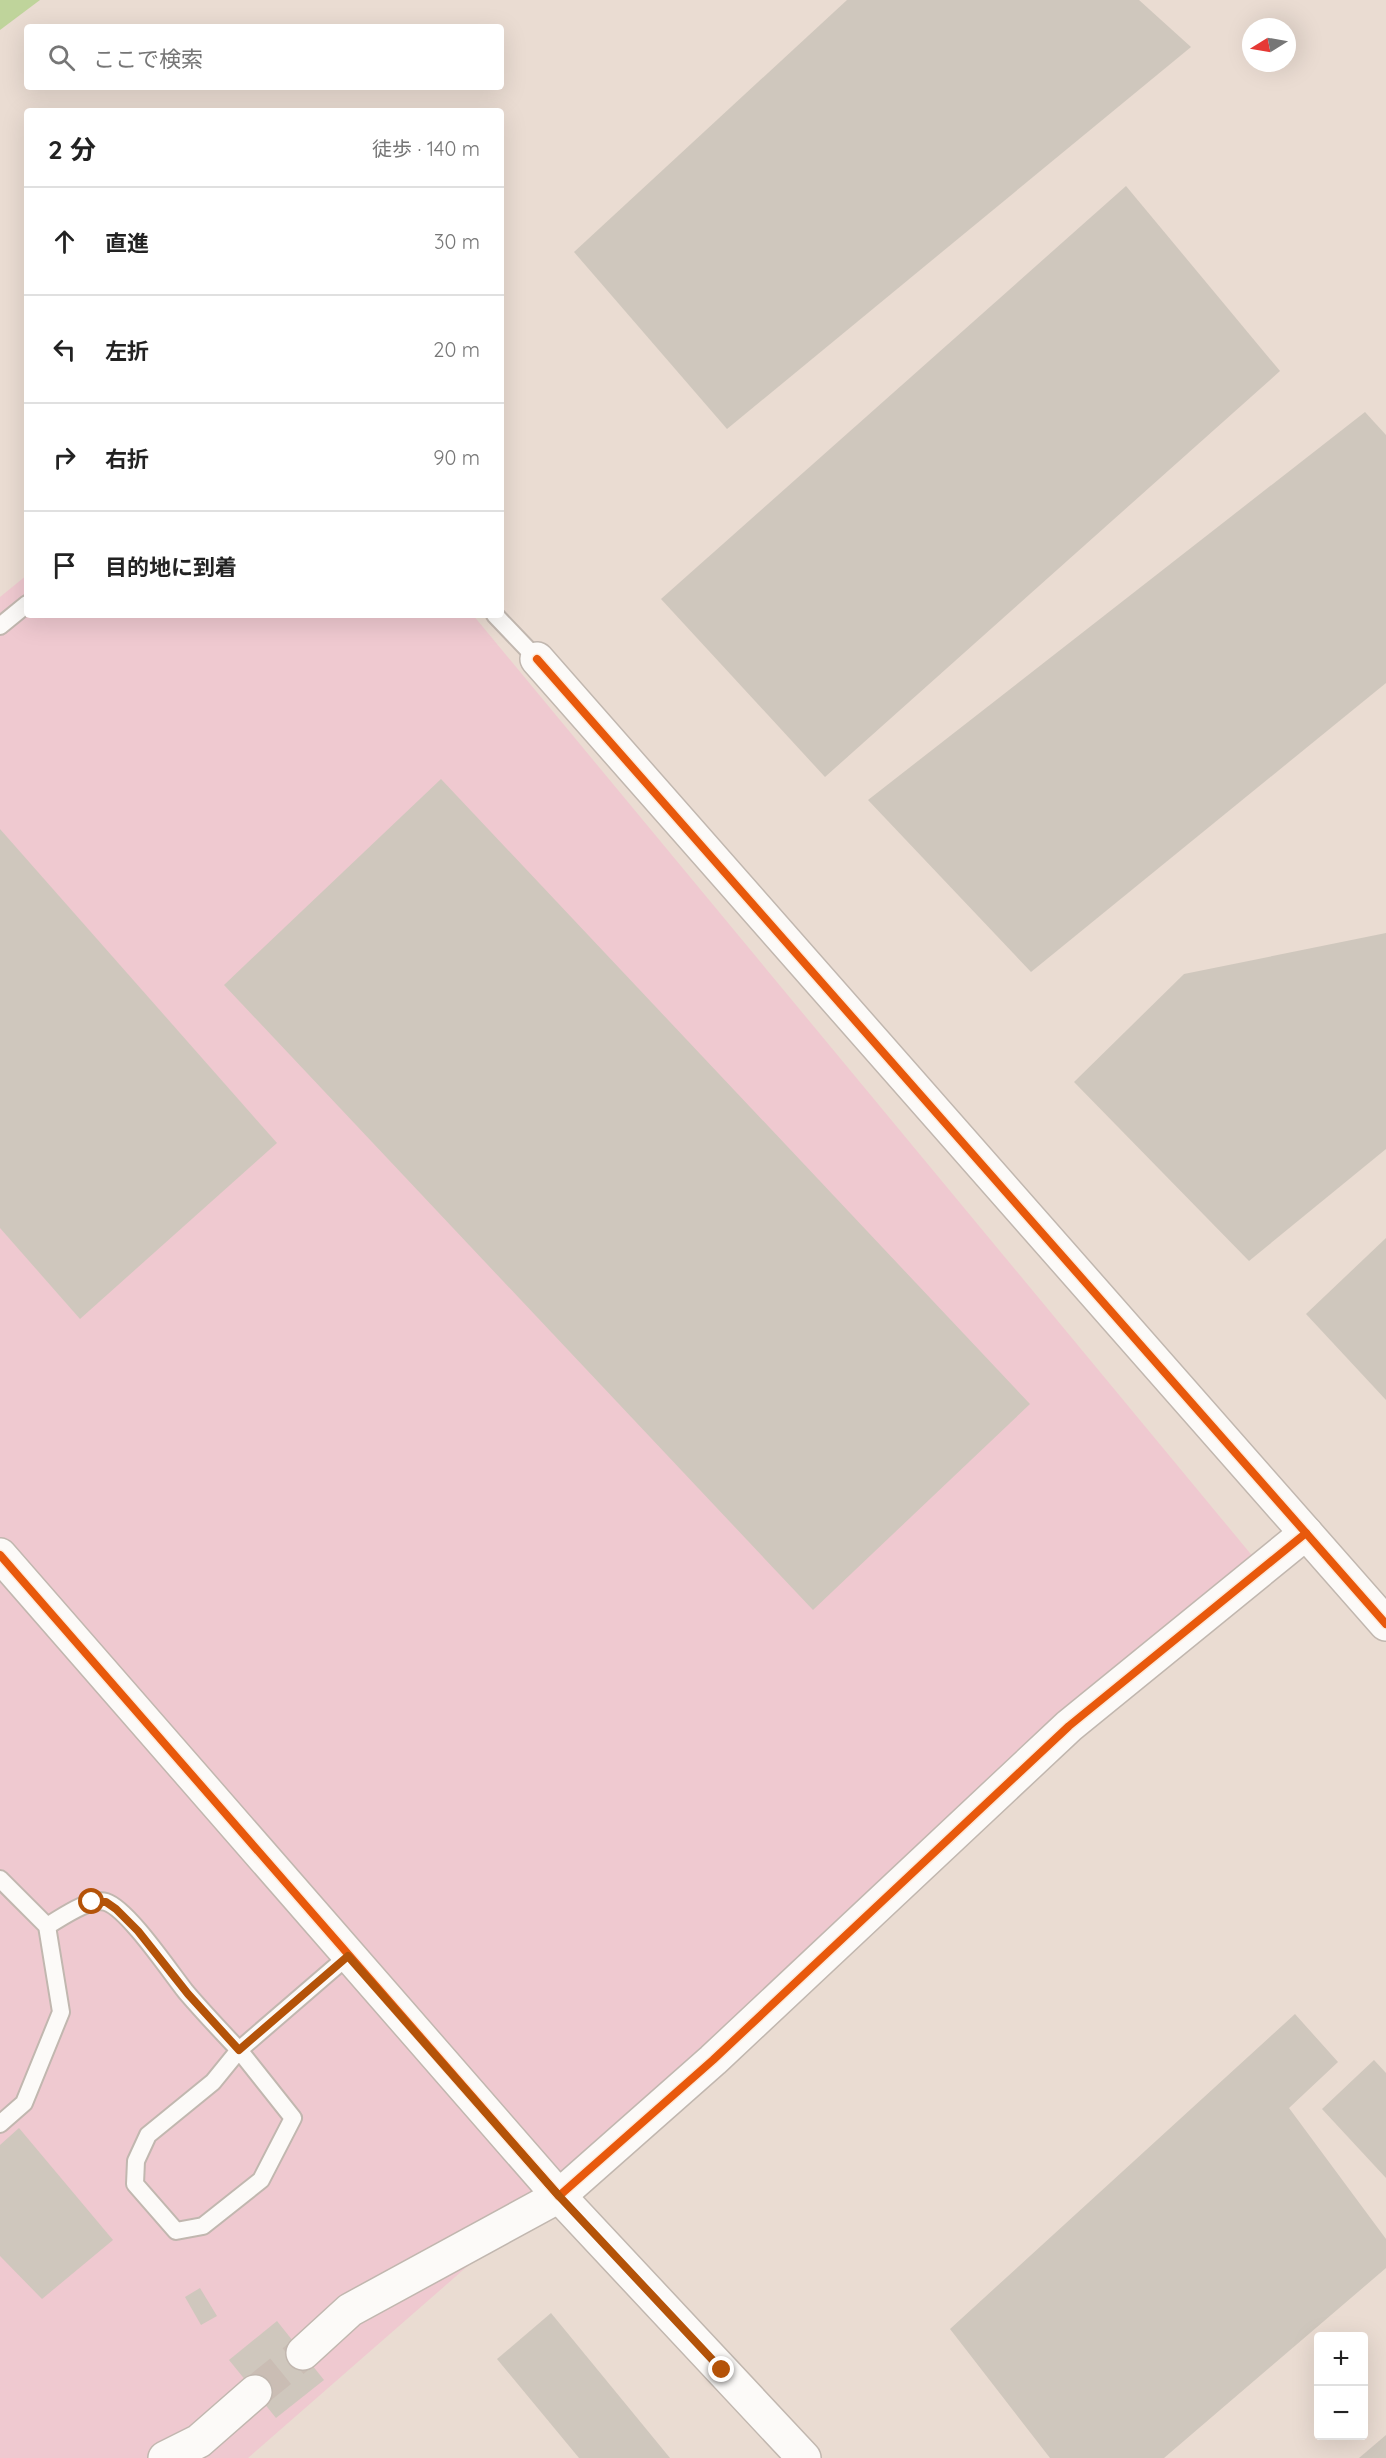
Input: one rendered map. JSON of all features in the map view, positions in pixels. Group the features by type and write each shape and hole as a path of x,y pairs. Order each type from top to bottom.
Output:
{"street":[{"path":"537,660 1386,1624"},
{"path":"303,2353 350,2310 559,2196 713,2060 1069,1726 1306,1533"},
{"path":"0,1555 559,2196 804,2458"},
{"path":"165,2458 199,2441 255,2392"}],"lane":[{"path":"0,626 24,606"},
{"path":"498,618 537,660"},
{"path":"0,1879 47,1926 61,2012 24,2103 0,2124"},
{"path":"47,1926 92,1902 106,1902 116,1909 138,1931 188,1994 239,2050 293,2118 261,2180 203,2226 176,2231 135,2184 136,2161 148,2135 213,2082 239,2050 348,1956"}],"shaded area":[{"path":"0,0 40,0 0,30"},
{"path":"24,577 24,618 475,618 1264,1570 248,2458 0,2458 0,597"}],"building":[{"path":"847,0 1139,0 1191,47 727,429 574,252"},
{"path":"1126,186 1280,371 825,777 661,599"},
{"path":"1365,412 1386,435 1386,683 1031,972 868,800"},
{"path":"441,779 1030,1404 813,1610 224,985"},
{"path":"0,829 277,1143 80,1319 0,1228"},
{"path":"1386,933 1386,1149 1249,1261 1074,1082 1184,974"},
{"path":"1386,1238 1386,1400 1306,1314"},
{"path":"1295,2014 1338,2062 1289,2108 1386,2239 1386,2268 1164,2458 1050,2458 950,2329"},
{"path":"1374,2060 1386,2073 1386,2178 1322,2109"},
{"path":"19,2128 113,2240 42,2299 0,2256 0,2145"},
{"path":"200,2288 217,2316 201,2325 185,2297"},
{"path":"551,2313 670,2458 579,2458 497,2359"},
{"path":"277,2321 324,2380 276,2418 229,2360"},
{"path":"1386,2435 1386,2458 1359,2458"}],"tunnel":[{"path":"255,2392 303,2353"}],"cycle path":[{"path":"537,659 1386,1624"},
{"path":"0,1555 559,2196 713,2060 1069,1726 1306,1533"}],"route":[{"path":"92,1902 106,1902 138,1931 188,1994 239,2050 348,1956 559,2196 722,2370"}]}
